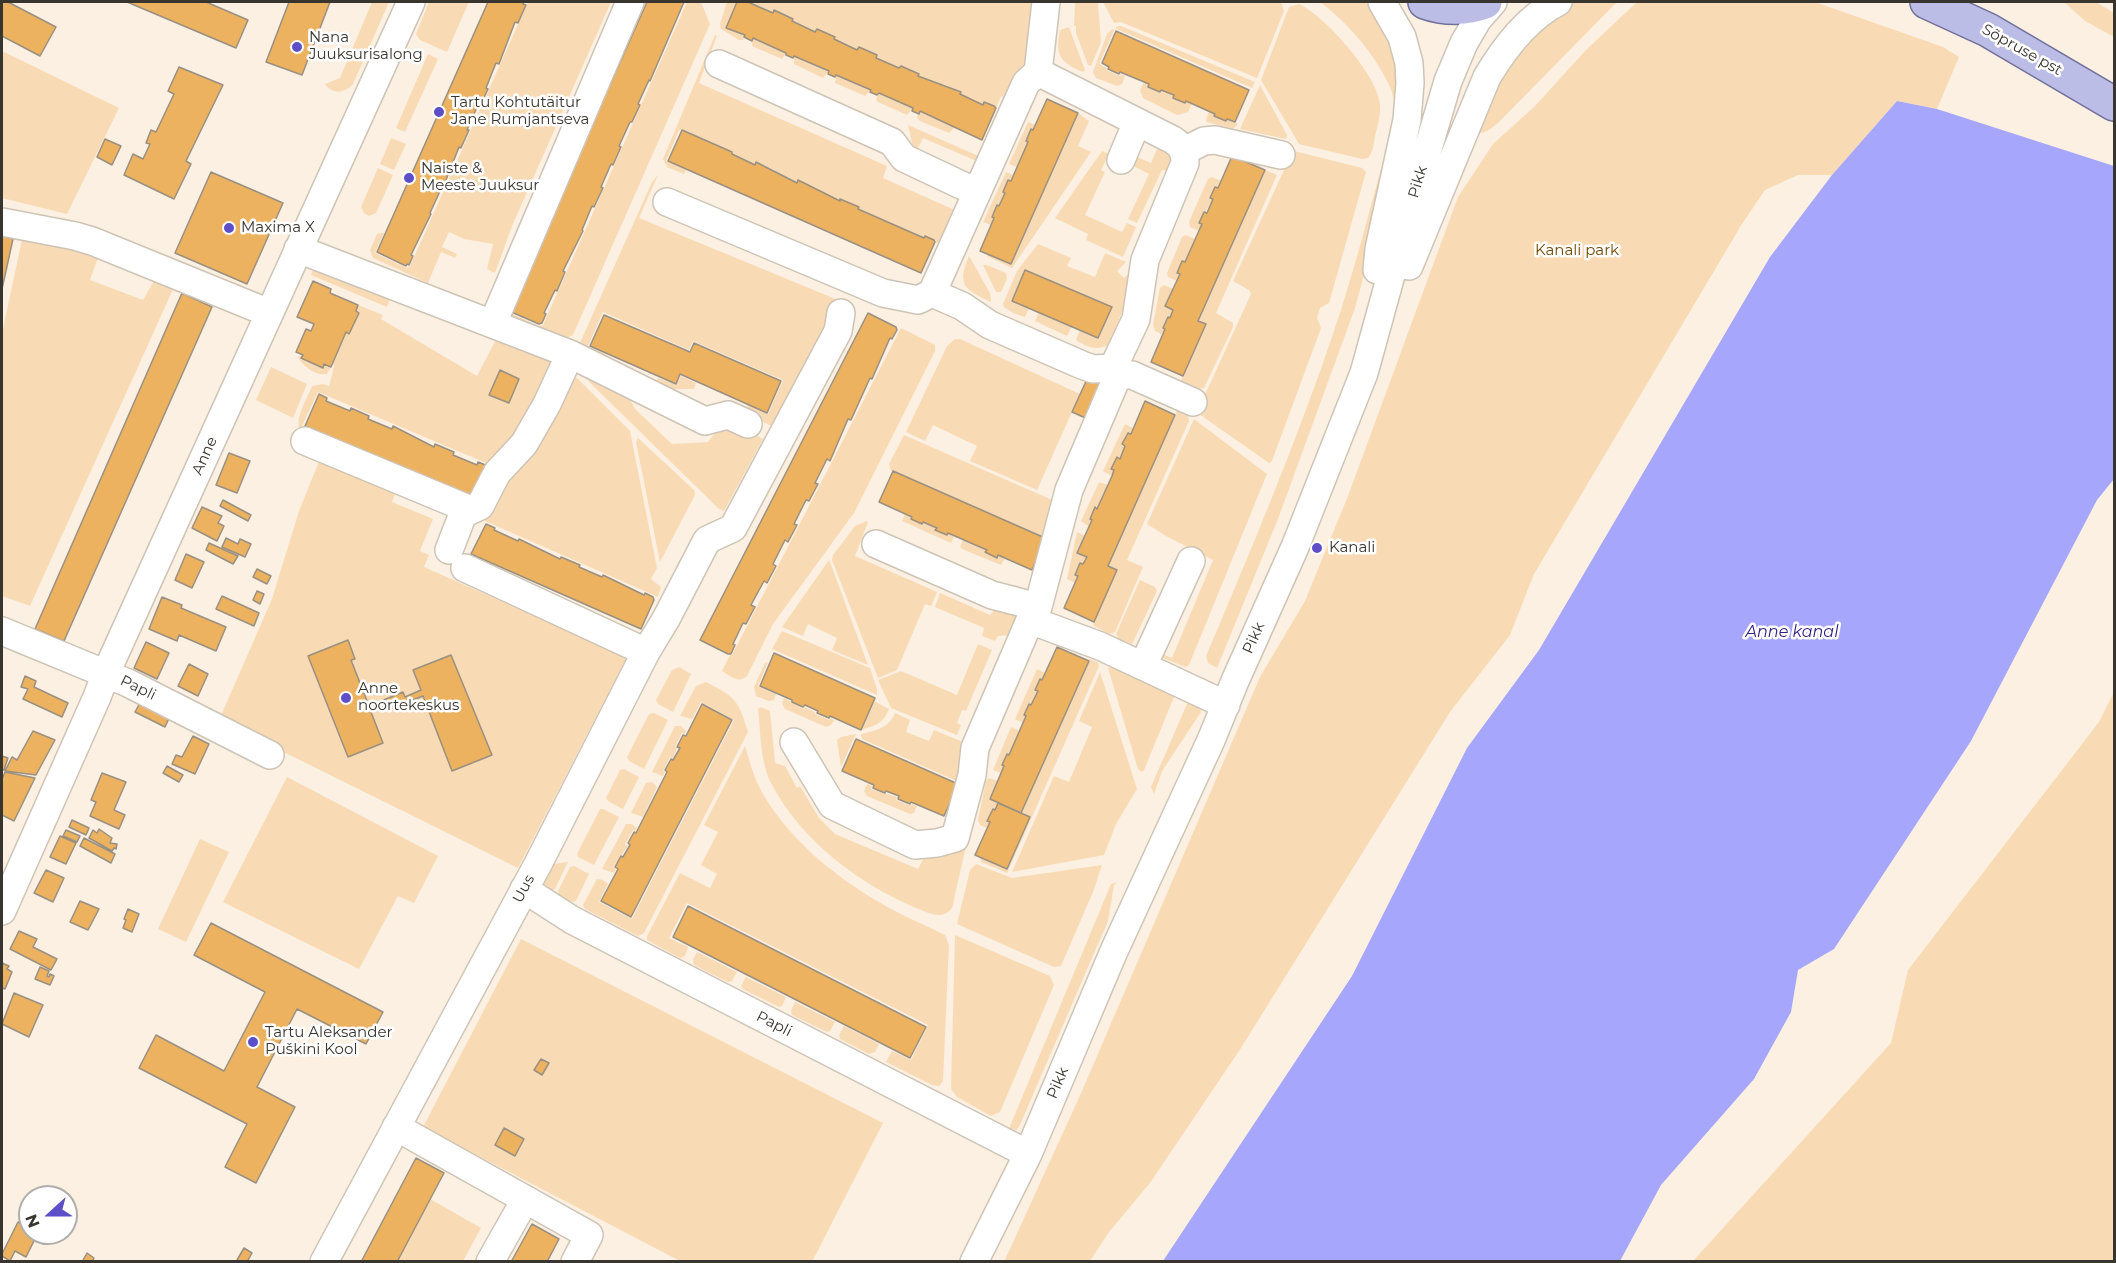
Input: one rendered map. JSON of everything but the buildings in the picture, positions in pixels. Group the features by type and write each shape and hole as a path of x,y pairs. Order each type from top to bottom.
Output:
{"main road":[{"path":"1425,2 1436,6 1454,7 1485,2"},
{"name":"Sõpruse pst","path":"1927,2 1988,30 2115,104"}],"street":[{"name":"Anne","path":"2,911 97,697 105,673 411,2"},
{"path":"493,323 630,2"},
{"path":"667,202 883,293 918,300 932,293 1026,83 1038,72 1046,2"},
{"path":"1364,373 1380,249 1407,120 1410,84 1408,63 1401,37 1382,2"},
{"name":"Pikk","path":"974,1262 1028,1154 1114,951 1295,547 1364,373 1448,81 1464,43 1478,20 1493,2"},
{"path":"1364,373 1487,77 1504,49 1527,24 1558,2"},
{"path":"719,64 892,142 904,158 976,192"},
{"path":"794,742 832,805 915,845 937,843 955,838 972,775 975,748 1034,613 1070,490 1136,319 1145,260 1185,163 1184,151 1178,143 1038,72"},
{"path":"1121,160 1137,122"},
{"path":"1184,151 1204,141 1215,140 1281,155"},
{"path":"2,222 92,241 269,313"},
{"path":"298,249 570,354 705,422 728,415 748,424"},
{"path":"932,293 962,306 990,325 1082,365 1132,375 1193,402"},
{"name":"Uus","path":"324,1262 524,889 646,652 707,540 732,528 838,331 841,313"},
{"path":"570,354 547,404 524,444 497,473 480,506 463,514 457,559 646,652"},
{"path":"305,441 471,510"},
{"path":"876,544 1034,613 1226,705"},
{"path":"1143,666 1191,561"},
{"name":"Papli","path":"2,631 105,673 270,755"},
{"name":"Papli","path":"524,889 572,920 1028,1154"},
{"path":"396,1127 589,1235 574,1262"},
{"path":"490,1262 525,1200"}],"green space":[{"path":"372,2 389,2 353,84 343,91 332,90 325,84 340,78"},
{"path":"429,2 469,2 447,52 420,40 416,34"},
{"path":"528,2 611,2 512,226 495,273 487,269 493,244 464,239 449,232 442,247 457,254 455,258 441,252 428,283 373,258 370,250 377,234 384,233 375,253 407,268 410,266"},
{"path":"687,2 701,2 710,24 573,335 560,341 507,318 508,312 539,326 543,325"},
{"path":"727,2 737,2 726,28 745,35 743,40 721,29 720,24"},
{"path":"751,2 1033,2 1024,67 1010,100 1001,96 996,108 985,102 983,105 943,84 941,86 901,66 899,68 876,58 877,55 859,47 857,50 834,39 835,37 817,29 815,32 792,21 793,19 774,11 773,13"},
{"path":"1075,2 1098,2 1101,42 1091,66 1088,65 1076,33 1076,26 1074,26"},
{"path":"1103,2 1281,2 1284,11 1257,78 1121,22 1114,23"},
{"path":"1320,2 1365,2 1376,14 1398,57 1396,107 1383,73 1368,50 1340,19"},
{"path":"1575,2 1617,2 1499,122 1487,131 1473,133 1511,59 1560,10"},
{"name":"Kanali park","path":"1637,2 1815,2 1943,47 1959,57 1937,109 1897,101 1832,175 1798,175 1765,190 1742,224 1534,574 1510,635 1450,712 1241,1048 1150,1183 1109,1232 1090,1261 1004,1262 1082,1091 1260,677 1305,601 1348,496 1458,197 1493,144 1534,107 1586,50"},
{"path":"2064,2 2096,2 2114,13 2114,37 2085,21"},
{"path":"1299,4 1310,10 1334,32 1358,60 1375,87 1380,113 1373,148 1368,158 1362,159 1299,144 1261,80 1289,7"},
{"path":"1121,26 1255,82 1252,88 1115,27"},
{"path":"1069,27 1085,70 1083,72 1064,61 1059,52 1060,30"},
{"path":"1113,28 1114,31 1099,64 1107,68 1106,70 1125,76 1122,84 1117,86 1096,78 1093,72 1107,34"},
{"path":"715,35 717,36 699,83 887,166 883,178 959,212 943,246 925,236 924,238 858,209 841,199 840,201 816,188 774,173 775,170 757,162 755,165 691,133 679,130 666,161 686,170 684,174 667,167 663,159"},
{"path":"753,38 786,53 782,59 752,46"},
{"path":"2,51 119,108 67,214 2,198"},
{"path":"428,54 438,59 405,132 396,128"},
{"path":"794,56 829,71 823,78 794,64"},
{"path":"836,75 871,90 865,96 835,83"},
{"path":"1144,82 1160,92 1161,90 1174,95 1174,98 1185,103 1186,101 1192,103 1188,112 1177,115 1143,98 1140,90"},
{"path":"1260,85 1287,135 1286,139 1240,129"},
{"path":"879,93 913,108 907,115 878,102 876,100"},
{"path":"920,111 955,127 949,133 920,121 917,118"},
{"path":"1209,111 1215,114 1214,116 1226,121 1227,119 1237,125 1233,129 1207,122"},
{"path":"1078,113 1089,121 1078,146 1091,152 1012,268 987,256 988,254 1011,264"},
{"path":"1028,122 1035,125 1026,141 1028,142 1017,167 1009,164"},
{"path":"908,125 983,158 981,163 923,138 917,150 912,143"},
{"path":"1392,128 1378,223 1355,308 1278,519 1217,668 1208,663 1206,656 1319,375 1349,283"},
{"path":"391,138 406,144 394,170 380,164"},
{"path":"1161,146 1177,151 1169,171 1162,170 1137,223 1128,219 1149,174 1126,162 1130,154 1151,163"},
{"path":"1286,149 1362,168 1366,172 1329,303 1320,308 1317,318 1321,328 1272,461 1269,463 1199,414 1198,410 1251,294 1249,290 1233,281 1284,170"},
{"path":"1102,151 1109,154 1101,170 1105,172 1085,215 1122,232 1127,223 1136,227 1123,257 1086,240 1088,234 1055,218"},
{"path":"378,168 393,175 376,213 369,216 361,207"},
{"path":"1265,170 1277,175 1216,313 1233,323 1233,327 1204,388 1200,389 1181,381 1206,325 1198,321"},
{"path":"1006,172 1013,175 1003,191 1005,193 999,206 996,206 991,225 983,222"},
{"path":"658,175 639,218 838,300 772,426 744,413 748,405 768,414 783,380 693,341 689,350 603,312 588,346 607,355 605,359 579,345 652,182"},
{"path":"1212,177 1221,181 1218,188 1215,187 1210,198 1213,199 1199,223 1202,224 1199,231 1190,227 1189,222 1208,179"},
{"path":"23,235 98,258 90,280 143,300 154,281 174,287 30,606 2,596 2,333"},
{"path":"1186,235 1195,239 1185,262 1177,273 1180,274 1177,281 1168,277 1167,273 1182,237"},
{"path":"1038,244 1071,258 1067,266 1095,277 1105,253 1126,262 1117,271 1124,278 1133,270 1130,293 1108,345 1100,348 1092,347 1076,340 1080,330 1099,338 1112,307 1025,270 1012,300 1029,308 1025,317 1004,307 1003,304 1017,271"},
{"path":"969,256 990,293 991,302 975,294 965,285 963,274"},
{"path":"316,264 390,298 387,307 311,275"},
{"path":"983,265 1006,273 1007,279 1001,292 996,292"},
{"path":"1164,285 1173,289 1165,306 1173,310 1163,328 1165,329 1163,335 1155,331 1153,325 1160,288"},
{"path":"358,305 383,315 381,319 477,376 500,332 555,355 556,376 493,466 318,392 302,426 322,435 301,432 299,422 304,403 312,386 323,384 329,386 334,367 333,362 346,332 350,333 358,313 356,311"},
{"path":"1039,312 1072,326 1067,336 1035,321"},
{"path":"901,328 935,345 935,351 854,513 773,624 747,676 741,679 731,677 722,671"},
{"path":"955,339 960,339 1080,394 1037,490 970,461 977,446 933,425 925,441 906,432 947,346"},
{"path":"297,356 322,367 324,364 331,367 327,374 318,374 306,367"},
{"path":"271,367 307,384 293,418 256,400"},
{"path":"575,368 623,387 635,409 672,444 708,442 720,431 734,428 763,439 724,511 719,509"},
{"path":"568,369 630,431 657,568 651,579 661,587 658,597 485,521 504,481"},
{"path":"681,376 696,383 694,389 672,389 656,382 658,378 676,385"},
{"path":"1177,411 1188,416 1189,421 1127,560 1143,567 1115,632 1109,634 1093,625 1116,571 1108,566"},
{"path":"1194,419 1267,474 1189,665 1185,667 1156,655 1156,652 1172,658 1213,560 1147,524"},
{"path":"1125,424 1133,428 1131,434 1127,433 1122,444 1125,446 1120,459 1117,458 1112,469 1114,470 1112,476 1103,471"},
{"path":"904,435 1053,501 1047,539 891,471 889,464"},
{"path":"638,438 694,490 695,495 660,562 636,442"},
{"path":"322,454 398,486 392,502 433,519 420,551 429,555 424,567 627,657 518,868 219,720 272,599 299,511"},
{"path":"1099,482 1108,485 1097,509 1095,508 1090,518 1092,520 1089,527 1081,521"},
{"path":"905,514 921,524 923,522 947,535 948,533 954,536 951,543 902,521"},
{"path":"867,521 855,556 937,592 931,606 925,604 897,670 878,678 832,560 833,555 855,526"},
{"path":"1077,532 1085,536 1087,557 1075,574 1078,576 1075,583 1067,579"},
{"path":"963,539 997,557 998,555 1005,558 1001,565 962,549 960,547"},
{"path":"829,560 868,665 832,650 837,638 808,624 803,636 782,627"},
{"path":"1140,580 1155,587 1157,591 1132,644 1119,639 1116,634"},
{"path":"940,593 990,615 996,608 1018,616 1011,635 998,636 995,641 982,636 984,628 935,607"},
{"path":"782,631 870,668 877,695 772,649"},
{"path":"978,644 992,650 966,711 962,710 957,723 961,725 957,735 891,708 878,680 901,671 957,695"},
{"path":"1090,659 1099,666 1007,873 981,862 980,857 1008,868 1030,818 1021,813"},
{"path":"768,662 758,686 776,694 774,700 769,701 756,696 754,687 765,663"},
{"path":"679,667 691,674 673,712 658,704 656,700 672,670"},
{"path":"1113,667 1174,697 1142,772 1138,769 1108,668"},
{"path":"1037,669 1045,673 1035,690 1038,691 1031,705 1029,704 1023,723 1015,719"},
{"path":"1100,672 1137,789 1116,824 1104,855 1012,872 1054,776 1069,782 1092,727 1079,721"},
{"path":"706,682 730,696 738,706 748,732 644,933 638,936 585,909 583,905 597,879 603,880 608,884 599,902 632,919 734,720 701,702 692,719 680,716 696,686"},
{"path":"2114,692 2114,1261 1693,1261 1891,1043 1908,970 2099,722"},
{"path":"1190,697 1200,706 1201,712 1162,771 1154,794 1151,787"},
{"path":"784,698 815,714 834,720 826,727 785,709 782,703"},
{"path":"874,701 889,709 887,714 878,723 861,730"},
{"path":"761,707 770,711 775,763 785,766 797,788 800,786 819,818 835,834 918,869 925,856 942,858 943,852 966,846 952,908 948,912 940,915 930,914 874,887 834,858 799,824 784,805 768,776 763,758 758,709"},
{"path":"654,713 668,720 644,769 629,761 627,757 649,714"},
{"path":"895,713 910,720 906,732 929,741 934,730 963,742 959,782 862,739 861,734 885,725"},
{"path":"675,726 681,726 686,731 685,734 682,733 675,747 677,748 673,758 670,757 663,776 652,772"},
{"path":"1011,727 1020,731 1002,765 1004,766 1001,773 993,770"},
{"path":"856,734 841,767 837,740"},
{"path":"745,746 763,794 789,830 804,846 838,875 876,900 945,935 949,945 943,1081 939,1086 932,1085 886,1062 892,1051 911,1060 928,1025 687,903 669,938 688,947 685,956 680,958 647,940 680,873 710,888 717,874 701,865 718,832 704,825"},
{"path":"624,769 639,777 623,809 606,798 620,770"},
{"path":"287,777 438,856 414,903 398,896 359,969 223,902"},
{"path":"989,778 998,781 990,799 998,803 995,810 993,809 987,828 980,825 978,820 986,781"},
{"path":"652,782 657,787 643,817 631,813 646,783"},
{"path":"867,784 872,786 871,789 897,797 896,800 917,806 914,813 910,814 867,796 864,791"},
{"path":"600,809 619,817 594,865 578,857 577,854"},
{"path":"626,824 632,824 637,828 633,830 625,844 628,846 613,867 616,869 614,873 602,869"},
{"path":"200,839 229,852 186,942 158,929"},
{"path":"568,862 555,889 550,891 542,887 541,882 547,865"},
{"path":"976,864 1012,878 1102,865 1093,892 1061,966 1054,967 957,924 970,870"},
{"path":"574,866 589,874 576,901 572,902 559,895 558,891 570,867"},
{"path":"1117,882 1114,885 1108,921 1019,1127 1015,1131 1008,1131 1111,884"},
{"path":"955,935 1050,976 1054,985 1000,1112 991,1116 957,1097 951,1089"},
{"path":"521,939 883,1123 812,1262 680,1261 423,1127"},
{"path":"697,952 737,972 732,981 728,982 694,965 693,960"},
{"path":"746,977 786,997 782,1006 779,1007 743,989 741,986"},
{"path":"795,1002 835,1022 830,1031 827,1032 792,1015 791,1011"},
{"path":"844,1026 879,1044 875,1052 869,1054 840,1039 839,1035"},
{"path":"430,1199 481,1228 463,1261 397,1262"}],"water":[{"name":"Anne kanal","path":"1897,101 1937,109 2114,166 2114,479 2097,500 1971,741 1834,949 1798,970 1791,1012 1754,1079 1661,1185 1620,1261 1163,1261 1352,976 1467,748 1539,650 1770,257 1832,175"}],"place":[{"name":"Nana Juuksurisalong","path":"297,47"},
{"name":"Tartu Kohtutäitur Jane Rumjantseva","path":"439,112"},
{"name":"Naiste & Meeste Juuksur","path":"409,178"},
{"name":"Maxima X","path":"229,228"},
{"name":"Kanali","path":"1317,548"},
{"name":"Anne noortekeskus","path":"346,698"},
{"name":"Tartu Aleksander Puškini Kool","path":"253,1042"}]}
